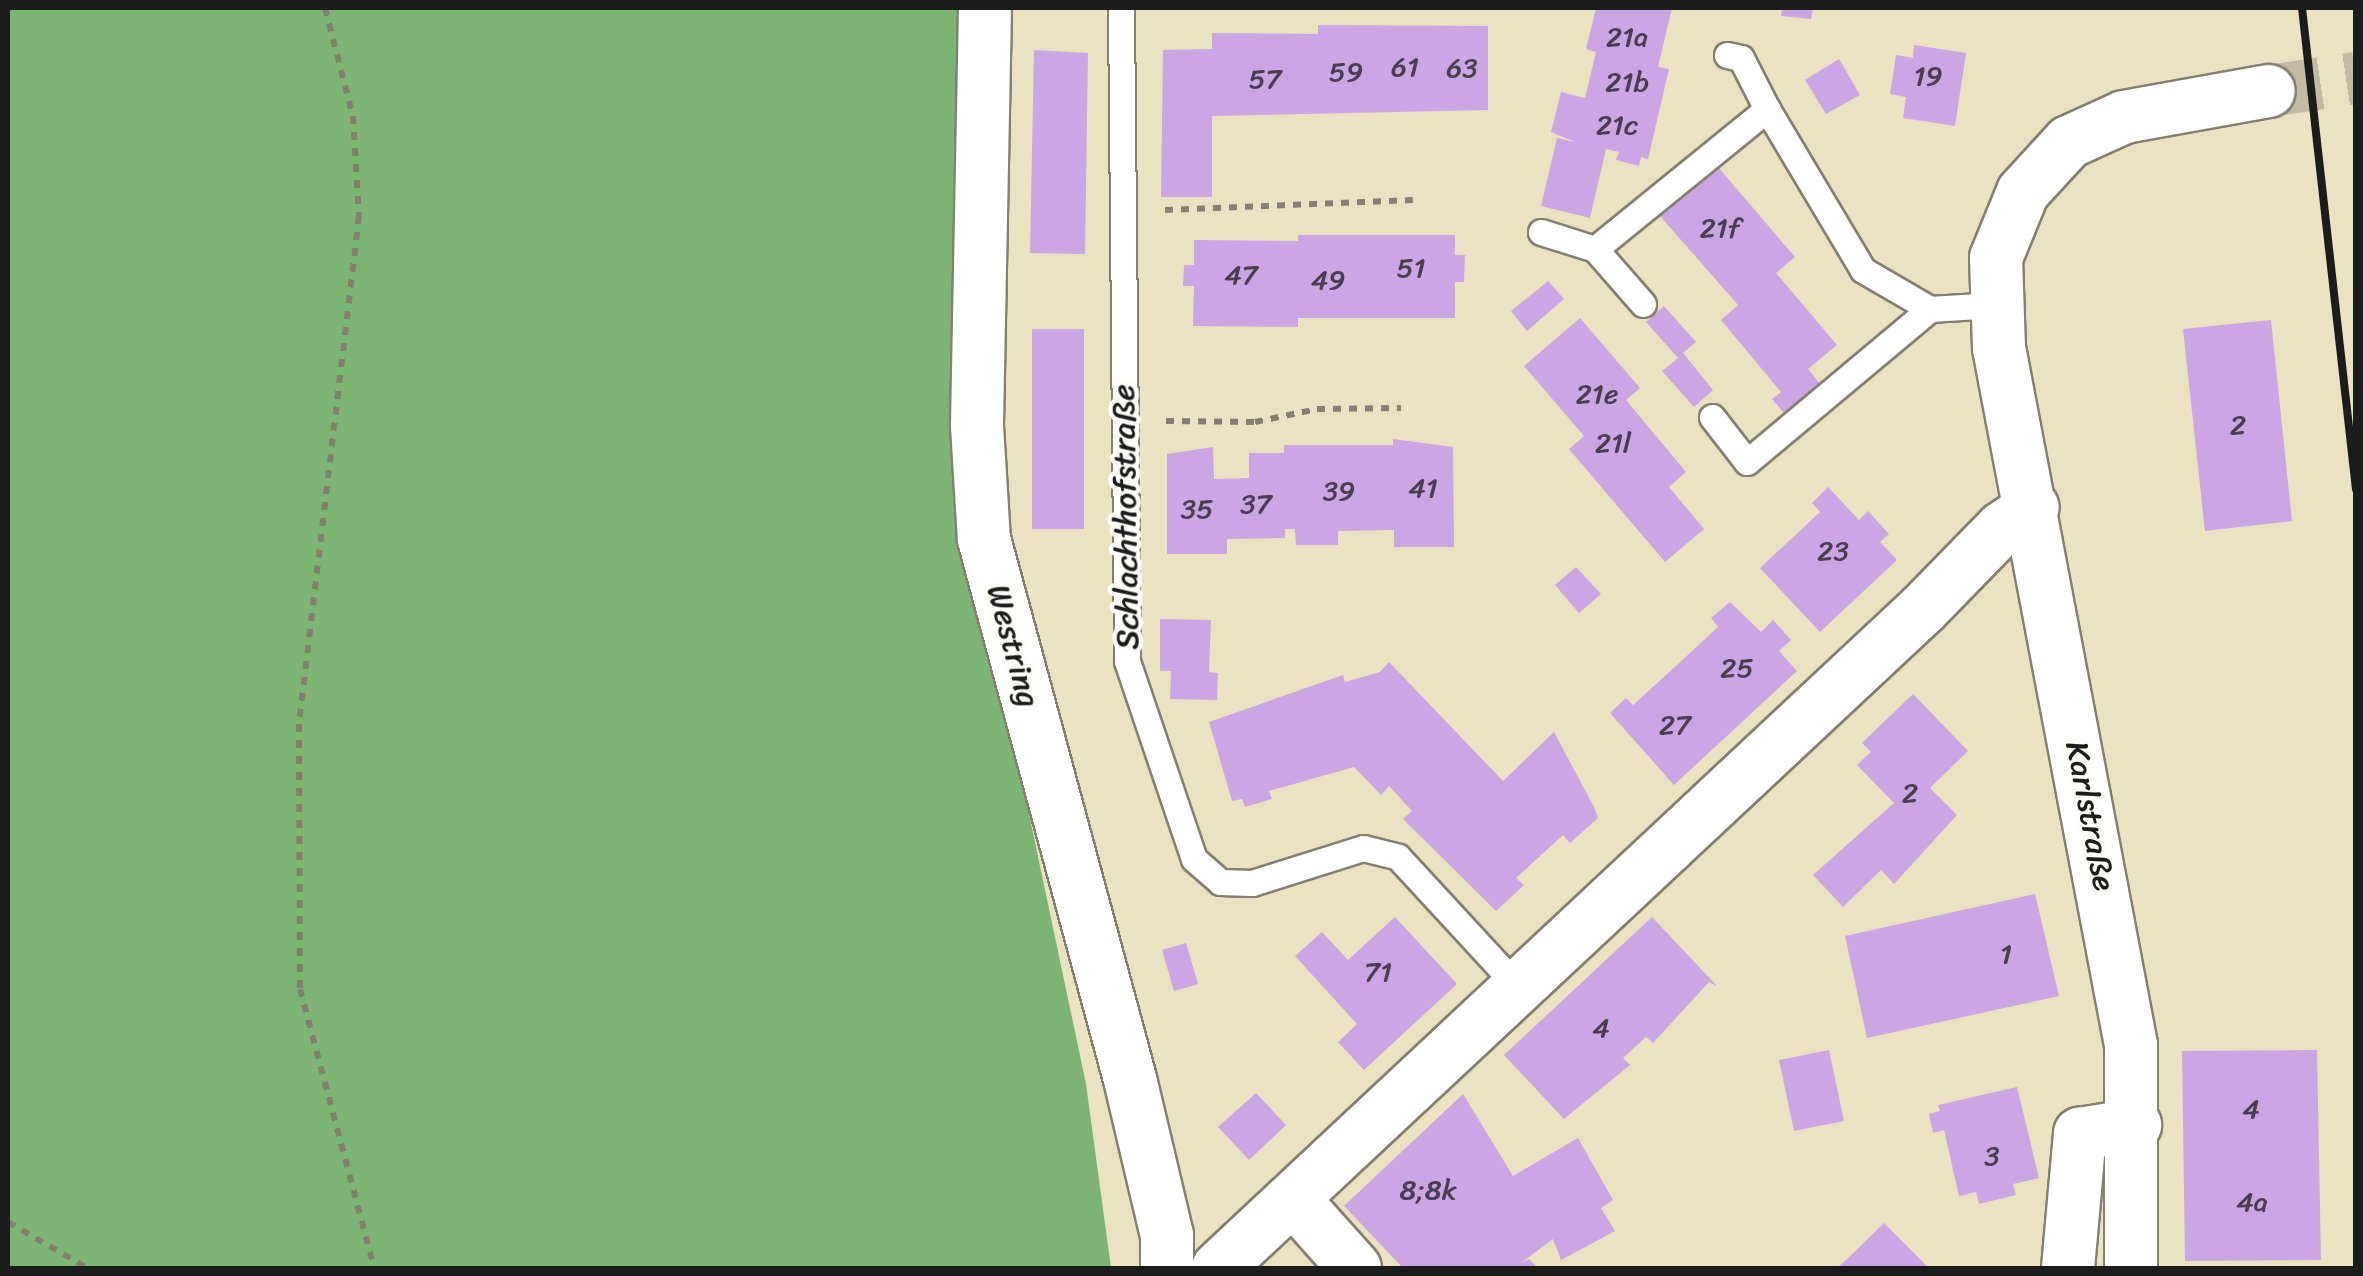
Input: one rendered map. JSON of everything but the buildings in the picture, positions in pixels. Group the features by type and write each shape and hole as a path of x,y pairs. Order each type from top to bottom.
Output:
{"street":[{"name":"Westring","path":"985,8 976,426 984,539 1130,1080 1167,1235 1167,1268"},
{"path":"1218,1268 1295,1201 2002,528 2033,507 1995,305 2005,223 2044,165 2068,142 2124,117 2268,91"},
{"name":"Karlstraße","path":"2033,507 2121,982 2135,1125 2131,1268"},
{"path":"2068,1268 2080,1134 2135,1125"},
{"path":"1295,1201 1355,1268"}],"lane":[{"name":"Schlachthofstraße","path":"1121,8 1127,661 1194,859 1220,882 1252,884 1363,848 1398,857 1518,987"},
{"path":"1727,55 1741,58 1766,109 1863,270 1930,308 1995,305"},
{"path":"1595,249 1766,109"},
{"path":"1541,232 1595,249 1643,304"},
{"path":"1712,417 1746,462 1930,308"}],"path":[{"path":"326,8 352,116 359,216 298,724 300,989 374,1268"},
{"path":"1124,210 1413,200"},
{"path":"1125,420 1254,422 1317,409 1400,408"},
{"path":"8,1222 86,1268"}],"green space":[{"path":"8,8 961,8 971,539 1086,1084 1111,1268 8,1268"}],"tunnel":[{"path":"2269,91 2356,78"}],"railway":[{"path":"2302,8 2356,489"}]}
